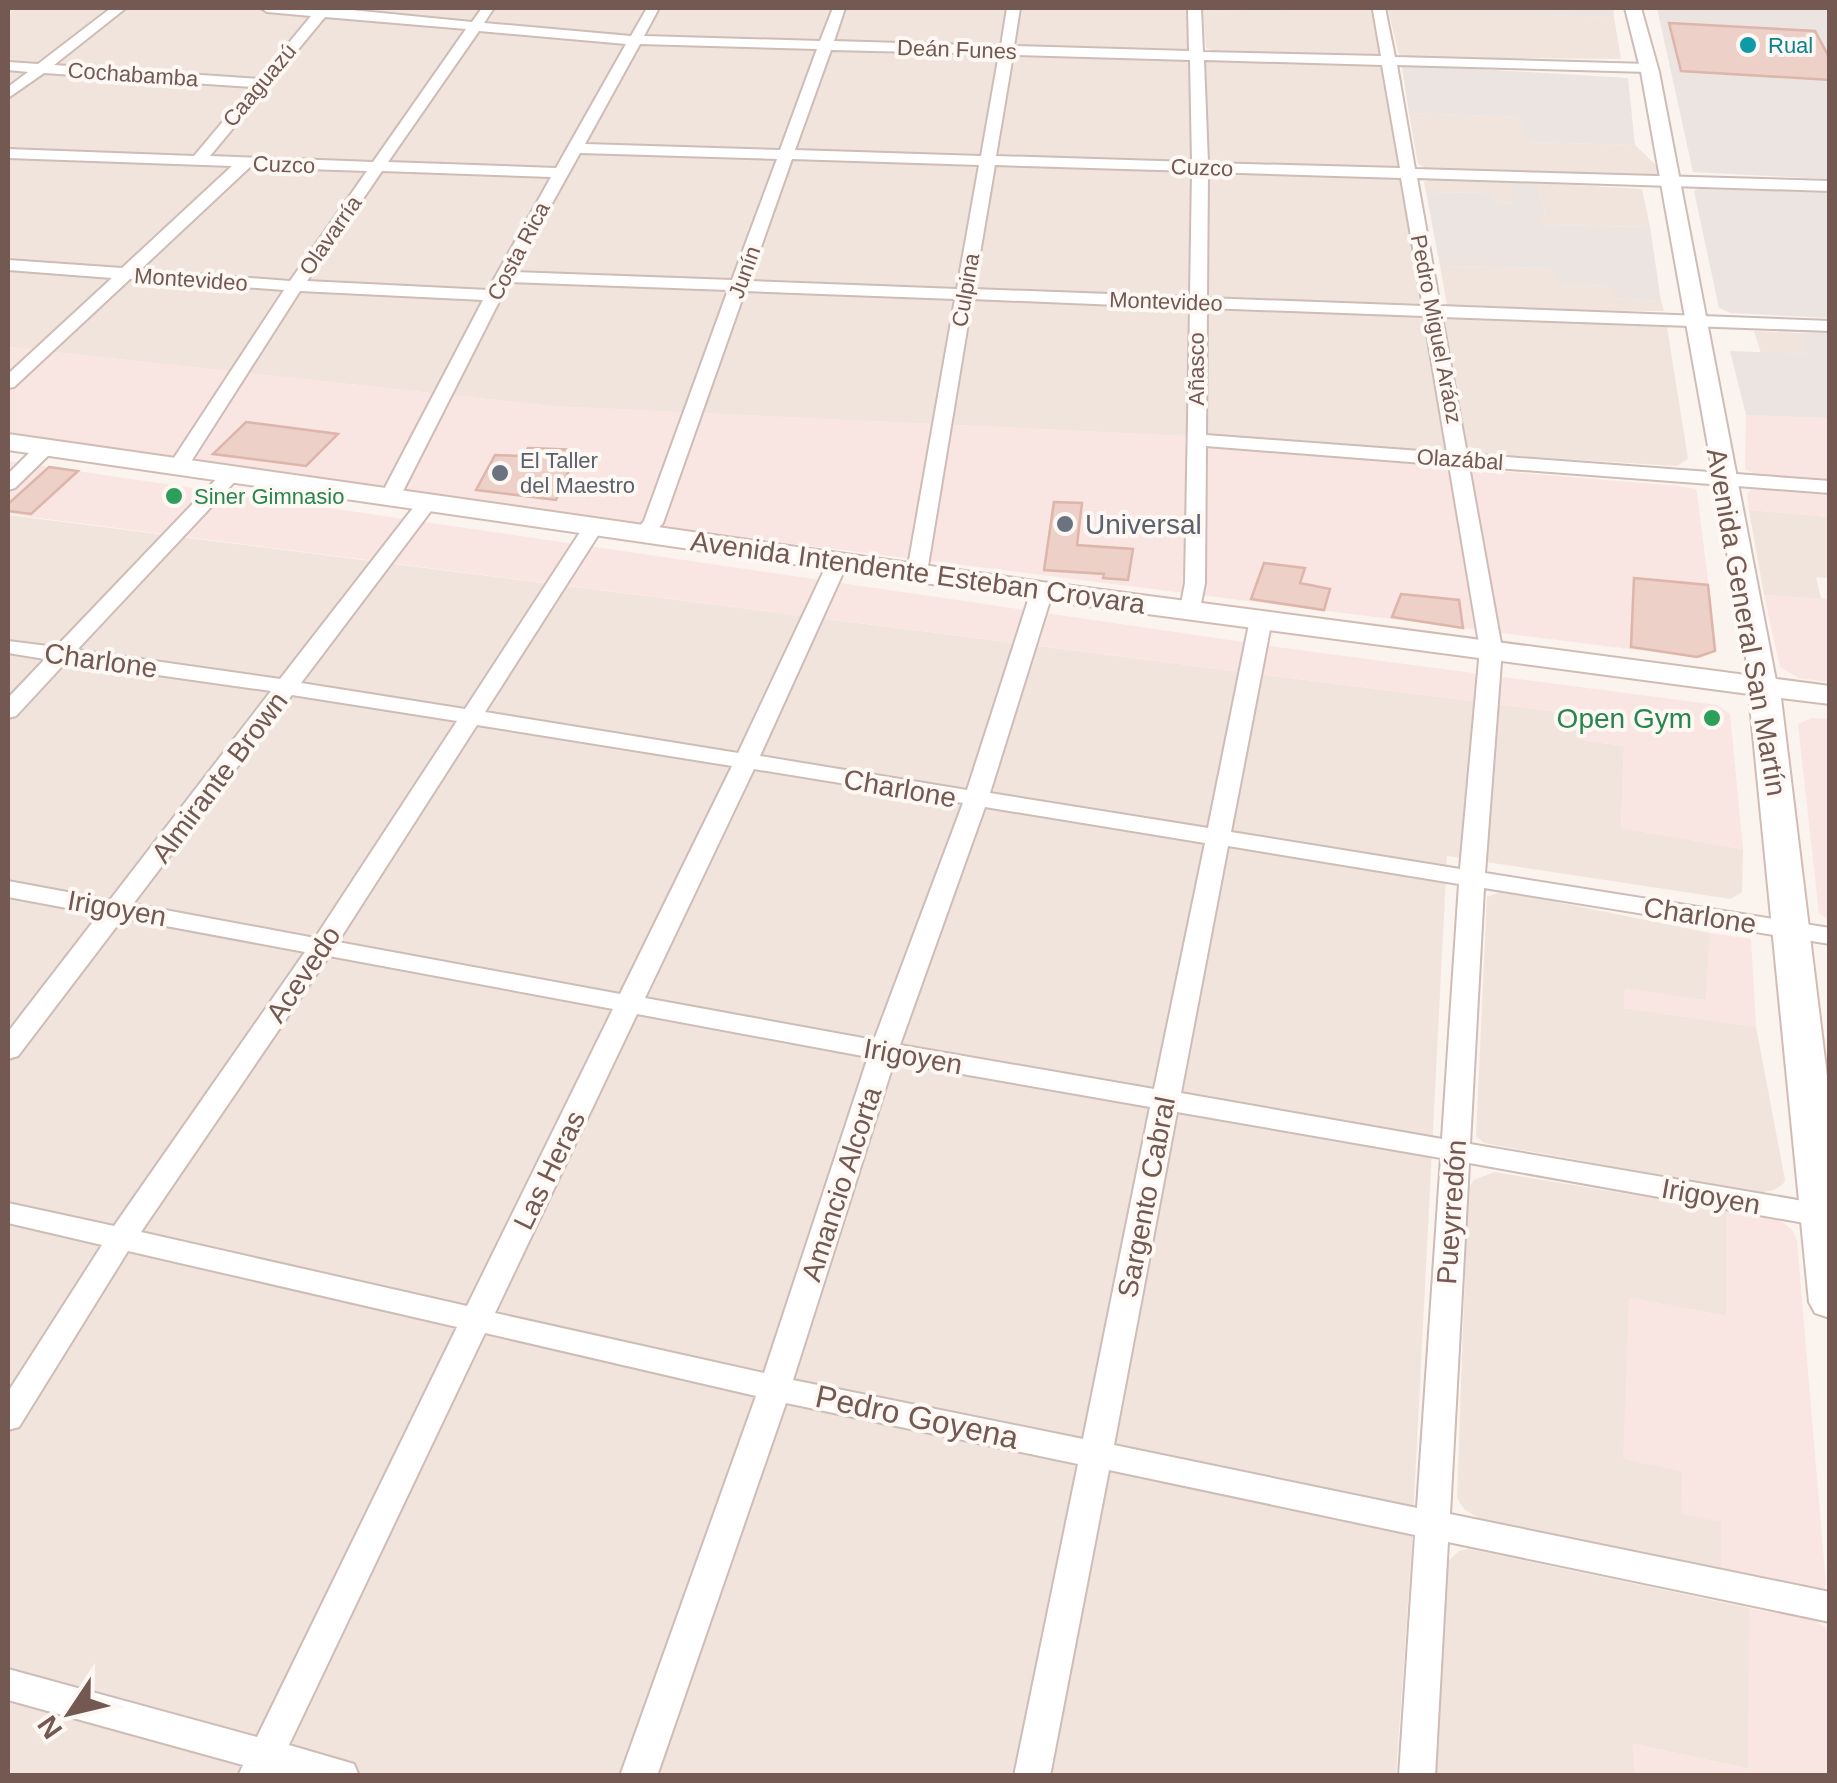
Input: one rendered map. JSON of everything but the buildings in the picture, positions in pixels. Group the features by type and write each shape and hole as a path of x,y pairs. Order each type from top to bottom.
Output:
{"main road":[{"name":"Avenida Intendente Esteban Crovara","path":"8,442 1042,591 1830,695"},
{"name":"Avenida General San Martín","path":"1764,686 1811,933 1821,1215 1830,1302"}],"street":[{"path":"8,94 119,8"},
{"name":"Deán Funes","path":"266,8 633,40 1648,68"},
{"name":"Olavarría","path":"178,467 295,286 488,8"},
{"name":"Costa Rica","path":"390,497 503,277 653,8"},
{"name":"Junín","path":"643,534 653,523 838,8"},
{"name":"Culpina","path":"917,572 1014,8"},
{"name":"Añasco","path":"1191,610 1200,167 1196,8"},
{"name":"Avenida General San Martín","path":"1633,8 1648,68 1764,686"},
{"name":"Caaguazú","path":"198,160 259,82 323,10"},
{"name":"Pedro Miguel Aráoz","path":"1380,10 1491,650"},
{"name":"Cochabamba","path":"8,66 259,82"},
{"name":"Cuzco","path":"574,148 1830,186"},
{"name":"Cuzco","path":"8,154 560,173"},
{"name":"Caaguazú","path":"8,383 245,163"},
{"name":"Montevideo","path":"8,265 295,286 494,295"},
{"name":"Montevideo","path":"503,277 1830,326"},
{"name":"Olazábal","path":"1196,440 1830,487"},
{"path":"8,484 45,448"},
{"path":"8,711 230,475"},
{"name":"Almirante Brown","path":"8,1050 427,502"},
{"name":"Acevedo","path":"8,1418 122,1237 322,947 594,526"},
{"name":"Las Heras","path":"261,1766 746,761 838,562"},
{"name":"Amancio Alcorta","path":"638,1776 776,1388 884,1051 976,800 1042,591"},
{"name":"Sargento Cabral","path":"1032,1776 1262,619"},
{"name":"Charlone","path":"8,647 287,687 1811,933"},
{"name":"Pueyrredón","path":"1417,1776 1472,878 1491,650"},
{"name":"Irigoyen","path":"8,889 884,1051 1821,1215"},
{"name":"Pedro Goyena","path":"8,1213 776,1388 1830,1607"},
{"path":"8,1686 261,1766 341,1776"}],"shaded area":[{"path":"8,8 1190,8 1190,57 1370,63 1386,69 1428,314 1667,327 1688,459 1677,466 1227,438 551,406 8,347"},
{"path":"1286,8 1375,10 1382,55 1218,53 1206,48 1203,11 1286,13"},
{"path":"1287,8 1287,13 1203,11"},
{"path":"1287,8 1613,8 1614,17"},
{"path":"1657,8 1829,8 1829,179 1693,172"},
{"path":"1388,10 1614,17 1621,59 1403,57 1399,55"},
{"path":"1402,67 1628,78 1635,145 1527,142 1521,117 1409,113"},
{"path":"1409,113 1521,117 1528,142 1635,145 1662,171 1652,176 1430,170 1418,164"},
{"path":"1432,177 1509,180 1516,204 1494,203 1490,193 1426,192 1424,182"},
{"path":"1509,180 1537,183 1546,216 1537,216 1540,225 1650,227 1661,301 1615,298 1611,286 1557,284 1553,268 1440,266 1426,192 1491,193 1494,203 1515,204"},
{"path":"1537,183 1642,189 1650,227 1540,225 1536,216 1546,215"},
{"path":"1694,191 1829,192 1829,318 1731,313 1719,308"},
{"path":"1440,266 1554,268 1558,284 1612,286 1615,298 1661,301 1664,311 1457,310 1447,305"},
{"path":"1754,331 1800,333 1810,354 1761,353"},
{"path":"1800,333 1829,333 1829,418 1746,415 1730,351 1809,354"},
{"path":"8,347 551,406 1185,436 1185,445 1696,489 1717,650 1702,658 611,521 8,434"},
{"path":"1746,415 1829,418 1829,482 1758,475 1745,469"},
{"path":"8,461 1291,649 1717,705 1730,714 1743,849 1621,828 1624,746 1580,740 1580,715 8,514"},
{"path":"1754,487 1829,492 1829,517 1749,510 1747,493"},
{"path":"1749,510 1829,517 1829,578 1816,577 1821,599 1764,595"},
{"path":"8,515 1581,715 1581,740 1624,746 1621,828 1743,849 1742,892 1731,899 1447,856 1411,1559 1396,1775 8,1776"},
{"path":"1764,595 1829,599 1829,682 1799,678 1780,667"},
{"path":"1812,718 1829,719 1829,921 1819,913 1798,724"},
{"path":"1502,891 1710,933 1706,1000 1625,989 1624,1008 1756,1027 1783,1184 1759,1193 1484,1143 1476,1136 1487,897"},
{"path":"1710,933 1751,939 1756,1027 1624,1008 1625,988 1706,1000"},
{"path":"1494,1172 1726,1210 1726,1316 1630,1298 1624,1459 1682,1471 1721,1522 1721,1575 1480,1519 1464,1509 1457,1498 1468,1189 1474,1180"},
{"path":"1726,1210 1779,1219 1793,1231 1797,1241 1826,1585 1820,1592 1721,1575 1721,1522 1681,1514 1682,1471 1623,1459 1629,1298 1726,1316"},
{"path":"1469,1549 1749,1608 1749,1769 1634,1744 1634,1775 1435,1776 1443,1566 1459,1551"},
{"path":"1749,1608 1814,1620 1829,1630 1829,1775 1634,1775 1633,1744 1748,1769"}],"place":[{"name":"Rual","path":"1748,45"},
{"name":"El Taller del Maestro","path":"500,473"},
{"name":"Siner Gimnasio","path":"174,496"},
{"name":"Universal","path":"1065,524"},
{"name":"Open Gym","path":"1712,718"}]}
